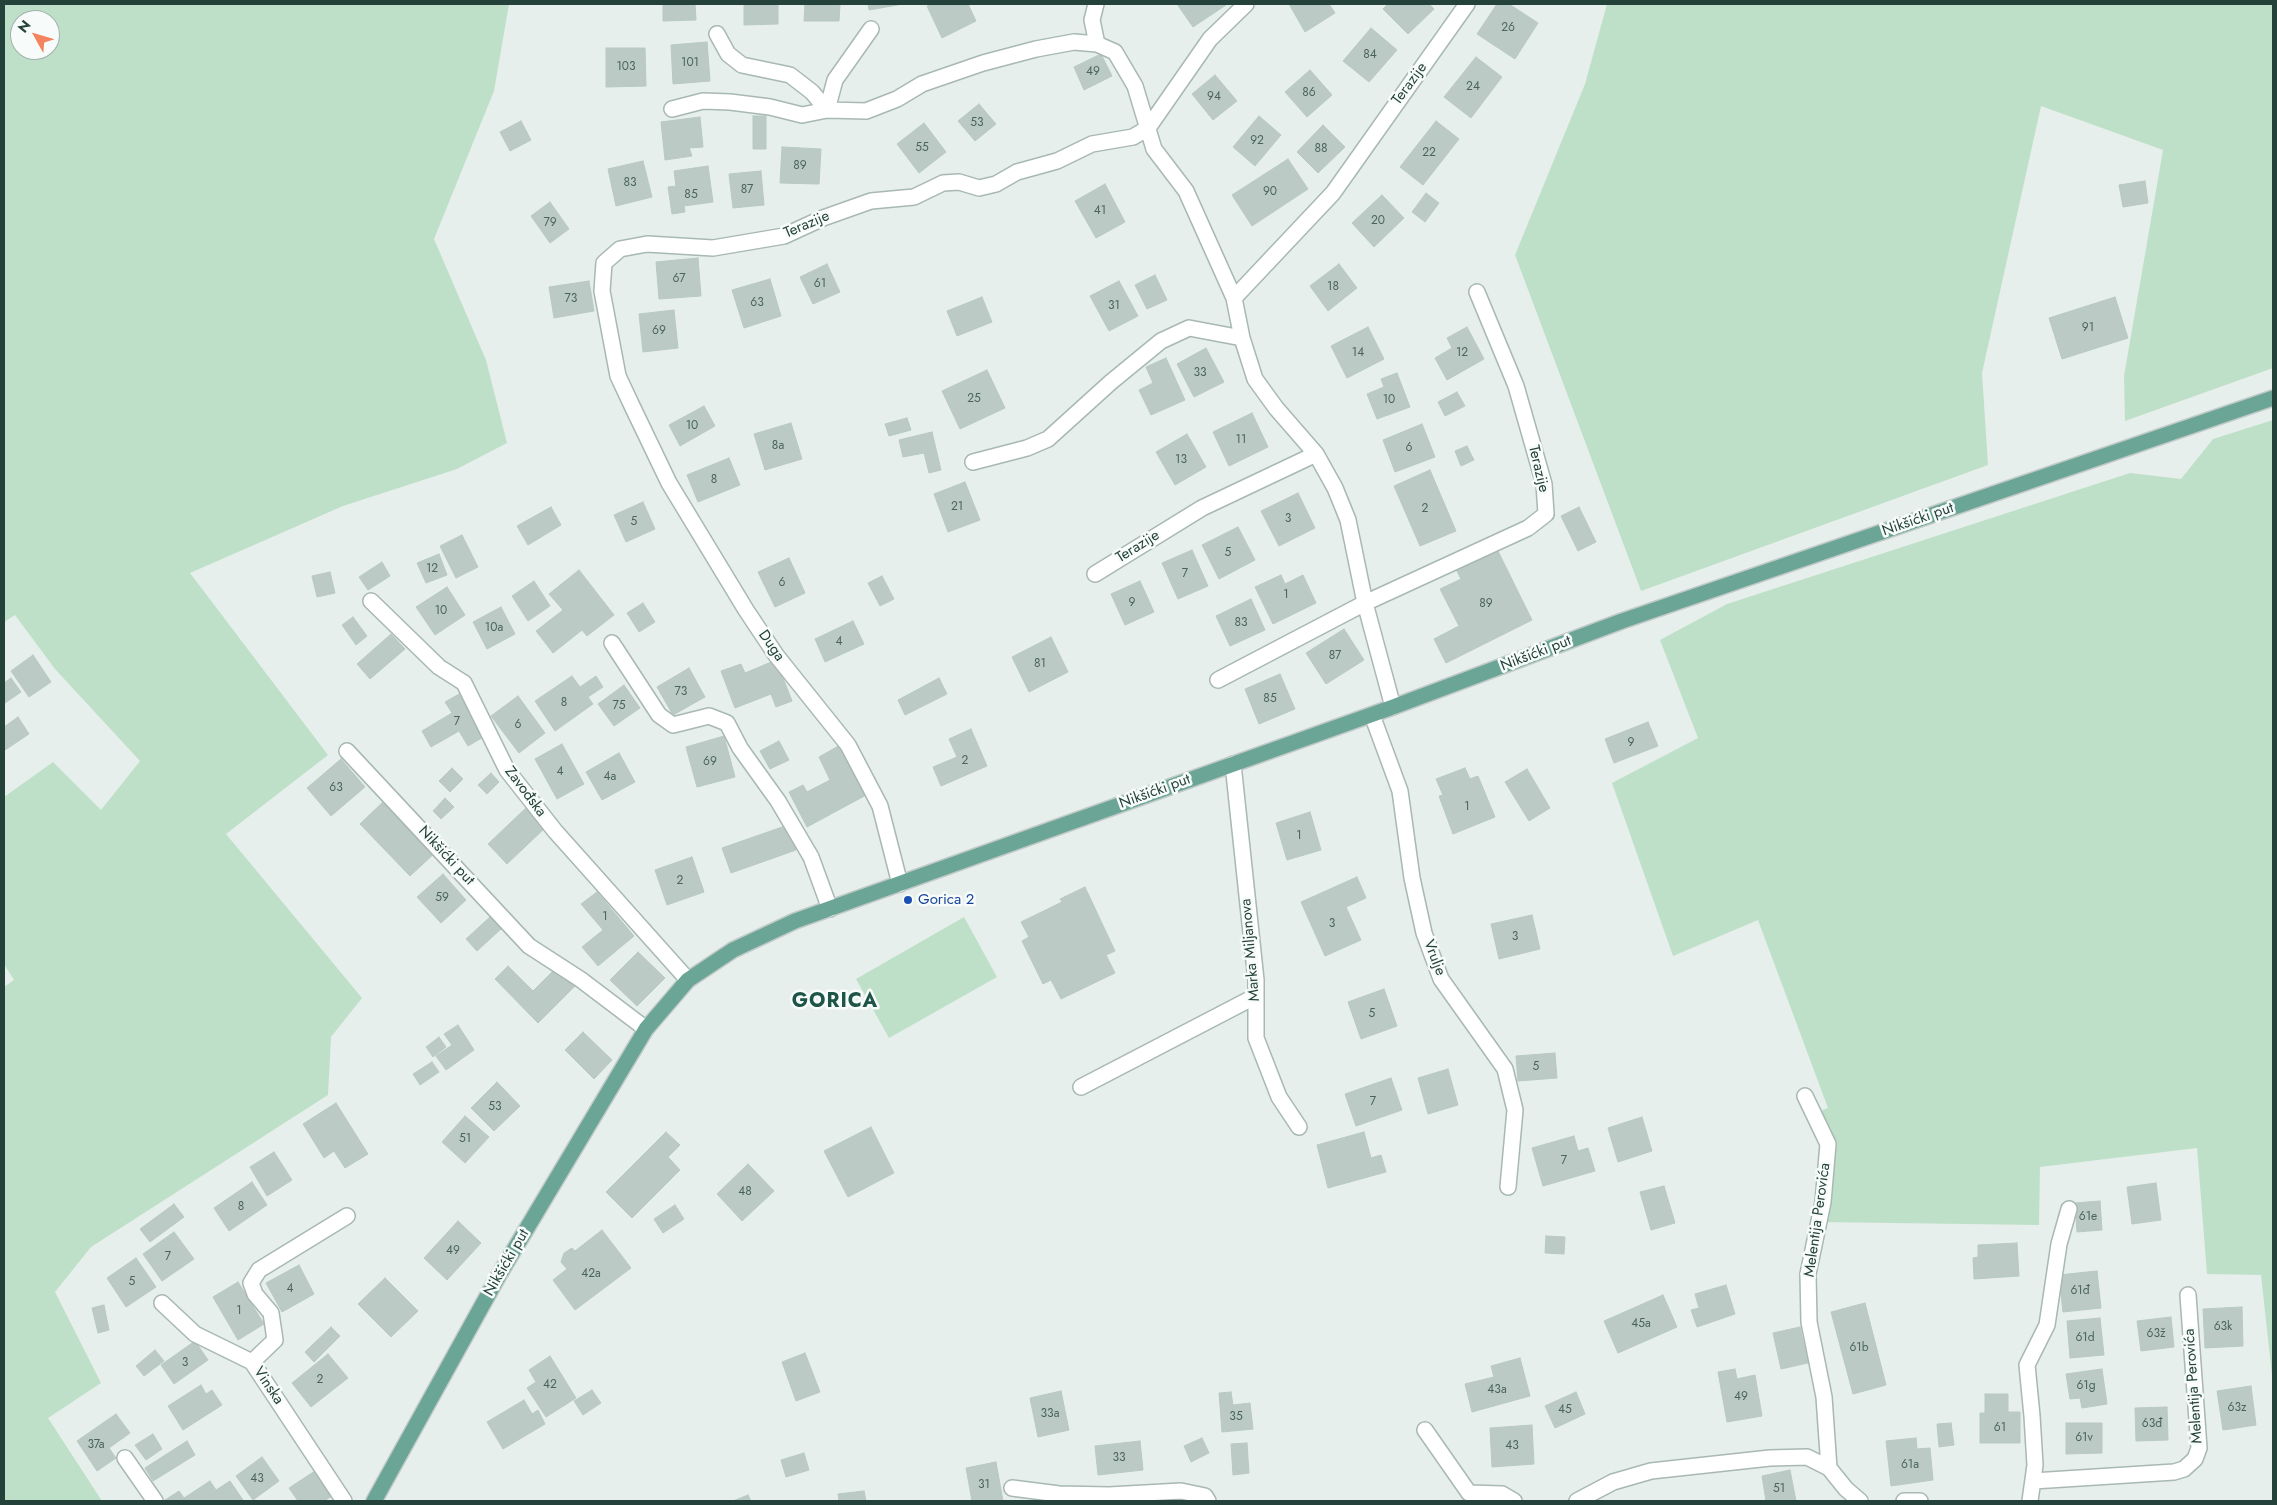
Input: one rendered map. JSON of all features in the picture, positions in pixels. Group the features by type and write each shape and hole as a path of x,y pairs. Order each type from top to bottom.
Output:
{"main road":[{"name":"Nikšićki put","path":"374,1501 500,1275 616,1075 646,1028 688,980 733,950 795,921 1372,715 1622,622 2273,398"}],"street":[{"path":"1096,4 1092,20 1097,44"},
{"path":"1148,128 1210,40 1246,4"},
{"name":"Terazije","path":"1234,298 1332,193 1466,4"},
{"path":"827,110 835,80 871,29"},
{"path":"717,34 728,54 742,65 790,76 812,92 827,110"},
{"path":"672,109 703,101 770,107 802,115 827,110 866,111 897,99 922,84 983,63 1036,49 1074,42 1097,44 1115,52 1135,86 1154,149 1186,191 1234,298 1242,338 1255,379 1276,408 1316,454 1335,488 1348,520 1365,603 1393,707"},
{"name":"Terazije","path":"633,408 618,376 602,291 604,263 620,249 647,244 713,248 784,236 823,218 871,201 914,197 943,184 959,182 979,188 996,184 1017,172 1057,161 1092,144 1133,137 1148,128"},
{"name":"Terazije","path":"1218,680 1365,603 1528,528 1546,514 1544,484 1516,386 1477,292"},
{"path":"974,462 1027,448 1048,439 1111,382 1161,341 1190,328 1242,338"},
{"name":"Duga","path":"633,408 669,482 746,610 776,655 848,745 880,806 900,884"},
{"name":"Terazije","path":"1095,574 1202,508 1316,454"},
{"name":"Zavođska","path":"371,601 439,667 464,683 507,770 555,831 688,980"},
{"path":"612,643 660,715 673,725 709,716 728,724 740,748 778,801 811,857 830,910"},
{"name":"Vrulje","path":"1372,715 1400,791 1412,878 1424,932 1441,979 1506,1069 1516,1110 1508,1187"},
{"name":"Nikšićki put","path":"347,751 529,946 580,979 646,1028"},
{"name":"Marka Miljanova","path":"1233,764 1256,996 1256,1038 1279,1097 1299,1127"},
{"path":"1081,1087 1256,996"},
{"name":"Melentija Perovića","path":"1805,1096 1828,1144 1823,1202 1808,1274 1810,1322 1824,1397 1829,1468"},
{"path":"2030,1501 2035,1465 2027,1365 2047,1325 2059,1244 2069,1209"},
{"path":"252,1362 275,1340 271,1312 255,1294 251,1283 259,1270 347,1216"},
{"name":"Melentija Perovića","path":"2033,1481 2174,1472 2184,1469 2195,1459 2199,1448 2188,1295"},
{"name":"Vinska","path":"162,1303 195,1334 252,1362 344,1501"},
{"path":"1425,1430 1469,1492 1502,1494 1514,1501"},
{"path":"1577,1501 1613,1482 1651,1471 1770,1458 1807,1457 1829,1468 1846,1489 1860,1501"},
{"path":"125,1458 154,1501"},
{"path":"1012,1488 1069,1494 1109,1495 1181,1491 1205,1496 1208,1501"},
{"path":"1904,1501 1920,1501"}],"green space":[{"path":"4,4 509,4 494,91 434,239 486,360 507,443 457,469 343,506 190,573 328,755 226,834 362,998 331,1037 328,1095 91,1247 55,1292 101,1383 48,1418 102,1501 4,1501 4,987 14,980 4,964 4,797 53,762 101,810 140,761 55,669 15,615 4,622"},
{"path":"1607,4 2273,4 2273,368 2125,421 2124,376 2163,150 2041,106 1982,373 1988,465 1641,591 1515,255 1585,84"},
{"path":"2273,420 2273,1385 2261,1275 2207,1274 2197,1148 2040,1167 2039,1225 1819,1222 1828,1144 1813,1114 1828,1108 1758,920 1673,956 1612,783 1698,738 1660,640 1727,604 2130,473 2181,479 2213,439"},
{"path":"964,917 997,977 889,1038 856,979"}],"building":[{"path":"663,4 695,4 696,20 663,21"},
{"path":"744,4 778,4 778,24 744,25"},
{"path":"805,4 840,4 839,21 804,21"},
{"path":"868,4 903,4 869,10"},
{"path":"932,4 968,4 976,21 942,38 927,6"},
{"path":"1177,4 1225,4 1226,5 1193,27"},
{"path":"1289,4 1329,4 1335,13 1305,32"},
{"path":"1388,4 1429,4 1434,9 1408,34 1383,9"},
{"path":"1497,4 1509,4 1538,23 1515,59 1477,34"},
{"path":"1371,28 1397,50 1369,82 1343,61"},
{"path":"707,42 710,81 673,84 671,45"},
{"path":"606,48 645,48 646,86 606,87"},
{"path":"1101,54 1112,76 1084,90 1074,67"},
{"path":"1476,57 1502,77 1471,118 1444,97"},
{"path":"1310,70 1332,95 1307,117 1285,92"},
{"path":"1215,75 1237,101 1213,120 1192,94"},
{"path":"979,104 996,124 975,141 958,121"},
{"path":"753,116 766,116 766,149 753,149"},
{"path":"1259,116 1281,135 1255,166 1233,147"},
{"path":"700,117 703,147 689,148 692,156 665,160 661,122"},
{"path":"521,121 531,140 510,151 500,132"},
{"path":"1436,121 1459,139 1423,185 1400,167"},
{"path":"924,123 946,152 919,173 897,144"},
{"path":"1323,125 1345,147 1318,173 1297,152"},
{"path":"782,147 821,149 819,184 780,183"},
{"path":"1288,159 1308,189 1252,226 1232,195"},
{"path":"643,161 652,197 616,206 608,169"},
{"path":"708,166 713,202 684,206 685,212 672,214 668,187 676,186 674,171"},
{"path":"761,171 764,205 733,208 729,174"},
{"path":"2145,181 2148,203 2123,207 2119,185"},
{"path":"1105,184 1125,222 1096,238 1075,201"},
{"path":"1426,193 1439,203 1425,222 1412,212"},
{"path":"1382,195 1404,218 1374,247 1352,223"},
{"path":"550,202 569,229 550,243 531,216"},
{"path":"698,258 701,296 659,299 656,262"},
{"path":"827,264 840,292 813,304 800,277"},
{"path":"1339,264 1357,288 1328,311 1310,286"},
{"path":"1155,275 1167,300 1147,309 1135,285"},
{"path":"770,279 781,316 744,328 732,290"},
{"path":"589,281 594,311 554,318 549,287"},
{"path":"1119,281 1138,316 1109,331 1090,296"},
{"path":"982,297 992,322 957,336 947,311"},
{"path":"2115,297 2128,338 2062,359 2049,318"},
{"path":"674,310 678,348 643,352 639,314"},
{"path":"1368,327 1384,359 1347,378 1331,346"},
{"path":"1467,327 1484,359 1447,380 1435,358 1452,348 1447,338"},
{"path":"1206,348 1224,382 1194,397 1177,364"},
{"path":"1166,358 1185,400 1151,415 1139,390 1153,383 1146,367"},
{"path":"987,370 1005,408 960,429 942,391"},
{"path":"1397,373 1410,407 1377,419 1367,394 1384,387 1381,379"},
{"path":"1457,392 1465,406 1445,416 1438,402"},
{"path":"704,406 715,426 680,446 669,425"},
{"path":"1252,413 1268,447 1229,466 1213,432"},
{"path":"907,418 911,430 889,436 885,424"},
{"path":"791,423 802,459 765,470 754,434"},
{"path":"1422,424 1435,457 1395,472 1383,440"},
{"path":"932,432 941,470 929,473 924,453 903,457 899,440"},
{"path":"1187,434 1206,467 1175,485 1156,452"},
{"path":"1467,446 1474,460 1461,466 1455,451"},
{"path":"729,458 740,485 698,502 687,475"},
{"path":"1430,470 1456,531 1420,546 1394,486"},
{"path":"965,482 980,520 948,532 934,494"},
{"path":"1298,493 1315,528 1279,546 1261,511"},
{"path":"643,502 655,529 626,542 614,515"},
{"path":"551,507 561,525 528,545 517,526"},
{"path":"1579,507 1596,542 1578,551 1561,516"},
{"path":"1238,527 1255,560 1219,579 1202,545"},
{"path":"462,535 478,567 456,578 440,546"},
{"path":"1497,549 1532,620 1446,663 1434,639 1459,626 1440,589 1461,579 1456,569"},
{"path":"1192,550 1208,586 1178,599 1162,563"},
{"path":"439,554 447,575 426,583 417,563"},
{"path":"789,558 805,593 775,607 758,572"},
{"path":"382,562 390,576 368,590 359,577"},
{"path":"579,570 614,615 587,636 582,630 553,653 536,631 563,610 549,594"},
{"path":"330,572 335,593 317,597 312,576"},
{"path":"1281,575 1285,584 1303,575 1316,603 1273,624 1255,587"},
{"path":"882,576 894,599 880,606 868,583"},
{"path":"534,581 550,606 528,621 512,596"},
{"path":"1140,581 1154,612 1125,625 1111,594"},
{"path":"447,587 465,615 435,635 416,607"},
{"path":"1251,599 1265,630 1230,646 1216,616"},
{"path":"643,603 655,622 639,632 627,613"},
{"path":"501,607 515,634 487,649 473,622"},
{"path":"353,617 367,636 356,645 342,625"},
{"path":"853,621 864,644 825,662 815,639"},
{"path":"1344,629 1364,660 1326,684 1306,653"},
{"path":"391,634 405,649 370,679 357,664"},
{"path":"1051,637 1068,672 1029,692 1012,657"},
{"path":"33,655 51,682 29,697 11,671"},
{"path":"776,660 792,701 776,707 771,694 735,708 721,671 741,664 745,673"},
{"path":"689,668 705,697 673,715 657,687"},
{"path":"1280,674 1295,709 1259,724 1245,689"},
{"path":"572,676 580,687 596,676 603,687 588,697 593,704 555,731 535,701"},
{"path":"11,678 21,692 5,703 4,683"},
{"path":"939,678 947,694 905,715 898,700"},
{"path":"624,685 640,708 614,726 598,704"},
{"path":"461,693 485,736 468,746 459,731 431,747 422,731 452,713 445,702"},
{"path":"518,696 545,733 519,753 491,716"},
{"path":"18,717 29,734 5,750 4,727"},
{"path":"1648,722 1658,746 1614,763 1605,739"},
{"path":"971,729 987,766 941,786 933,767 957,757 949,739"},
{"path":"724,736 735,777 697,787 686,747"},
{"path":"779,741 789,760 770,769 760,751"},
{"path":"562,744 584,784 557,799 535,759"},
{"path":"842,744 868,794 807,827 789,792 803,785 807,792 830,780 819,757"},
{"path":"619,753 635,782 602,800 586,772"},
{"path":"341,759 365,787 331,816 307,788"},
{"path":"452,768 463,779 450,792 439,781"},
{"path":"1465,768 1470,779 1478,776 1495,817 1453,834 1439,796 1443,795 1436,779"},
{"path":"1527,769 1550,808 1529,821 1505,782"},
{"path":"491,773 499,782 487,794 478,785"},
{"path":"445,798 454,807 441,819 433,811"},
{"path":"386,799 436,852 410,876 360,824"},
{"path":"527,807 546,827 507,864 488,844"},
{"path":"1310,812 1321,850 1287,860 1276,823"},
{"path":"788,825 796,850 731,873 722,848"},
{"path":"692,857 704,892 667,905 655,870"},
{"path":"443,874 466,900 441,923 417,897"},
{"path":"1357,877 1366,898 1346,907 1361,940 1325,956 1301,902"},
{"path":"1085,887 1115,951 1106,955 1115,973 1061,999 1051,980 1043,984 1022,941 1029,937 1021,922 1062,902 1060,899"},
{"path":"597,892 634,936 598,966 582,947 603,930 581,904"},
{"path":"1532,915 1540,949 1499,959 1491,924"},
{"path":"491,916 502,928 477,951 466,939"},
{"path":"638,952 665,978 637,1006 610,980"},
{"path":"508,966 533,991 557,967 575,986 538,1023 495,979"},
{"path":"1384,989 1397,1026 1361,1039 1348,1002"},
{"path":"458,1025 474,1050 446,1070 436,1056 452,1045 444,1034"},
{"path":"583,1032 612,1060 594,1079 565,1050"},
{"path":"439,1037 446,1047 433,1057 426,1047"},
{"path":"1555,1053 1557,1078 1518,1081 1516,1056"},
{"path":"432,1062 439,1072 420,1085 413,1074"},
{"path":"1448,1069 1458,1105 1428,1114 1418,1078"},
{"path":"1391,1078 1402,1110 1356,1126 1345,1094"},
{"path":"497,1082 520,1106 494,1131 471,1108"},
{"path":"336,1103 368,1154 345,1168 334,1151 324,1158 303,1124"},
{"path":"465,1116 489,1137 465,1163 442,1142"},
{"path":"1642,1117 1652,1151 1618,1162 1608,1128"},
{"path":"871,1127 894,1173 848,1197 824,1151"},
{"path":"666,1132 680,1145 668,1157 680,1170 632,1218 606,1192"},
{"path":"1364,1132 1371,1158 1381,1155 1386,1172 1328,1188 1317,1145"},
{"path":"1574,1136 1578,1151 1588,1148 1595,1171 1543,1186 1532,1148"},
{"path":"274,1152 292,1180 267,1196 250,1167"},
{"path":"748,1164 774,1191 742,1221 717,1194"},
{"path":"252,1182 267,1205 229,1231 214,1208"},
{"path":"2156,1183 2161,1220 2132,1224 2127,1187"},
{"path":"1664,1186 1675,1223 1651,1230 1640,1192"},
{"path":"2100,1201 2102,1230 2077,1232 2075,1203"},
{"path":"174,1204 184,1217 150,1242 140,1229"},
{"path":"675,1205 684,1219 663,1233 654,1219"},
{"path":"458,1221 481,1243 447,1280 424,1258"},
{"path":"602,1230 631,1268 575,1310 553,1280 567,1269 561,1262 564,1253 572,1248 575,1251"},
{"path":"174,1232 194,1259 162,1281 143,1254"},
{"path":"1546,1236 1565,1237 1564,1254 1545,1253"},
{"path":"2017,1243 2019,1276 1974,1279 1973,1258 1978,1257 1978,1245"},
{"path":"136,1258 156,1287 126,1307 107,1278"},
{"path":"299,1265 314,1294 282,1312 266,1283"},
{"path":"2097,1271 2101,1308 2063,1312 2059,1275"},
{"path":"385,1278 418,1311 391,1337 358,1304"},
{"path":"238,1282 264,1324 238,1340 213,1297"},
{"path":"1726,1285 1735,1314 1697,1327 1691,1310 1699,1308 1695,1294"},
{"path":"1663,1295 1677,1327 1618,1353 1604,1321"},
{"path":"1865,1303 1886,1385 1853,1394 1831,1312"},
{"path":"104,1305 109,1330 98,1333 92,1308"},
{"path":"2242,1307 2243,1346 2205,1348 2203,1309"},
{"path":"2171,1317 2174,1347 2141,1351 2137,1321"},
{"path":"2100,1318 2104,1355 2070,1358 2067,1321"},
{"path":"331,1327 340,1336 314,1362 305,1352"},
{"path":"1800,1327 1808,1363 1781,1369 1773,1333"},
{"path":"195,1341 208,1360 174,1384 161,1365"},
{"path":"155,1350 164,1361 144,1376 136,1366"},
{"path":"805,1353 820,1392 796,1401 782,1362"},
{"path":"328,1354 348,1378 311,1407 292,1383"},
{"path":"550,1356 576,1398 546,1417 527,1388 536,1382 529,1370"},
{"path":"1520,1358 1530,1396 1472,1412 1465,1384 1494,1377 1491,1366"},
{"path":"1735,1369 1737,1379 1755,1375 1762,1416 1727,1422 1718,1372"},
{"path":"2102,1369 2107,1404 2082,1408 2080,1398 2070,1399 2066,1374"},
{"path":"201,1385 206,1394 212,1390 222,1405 183,1430 168,1406"},
{"path":"2251,1386 2256,1425 2223,1430 2217,1391"},
{"path":"592,1390 601,1403 583,1415 574,1401"},
{"path":"1061,1391 1069,1430 1038,1437 1030,1398"},
{"path":"1231,1392 1233,1405 1250,1403 1253,1429 1222,1432 1219,1393"},
{"path":"1576,1392 1585,1414 1555,1428 1545,1406"},
{"path":"1985,1394 2008,1394 2008,1412 2020,1412 2020,1443 1980,1443 1980,1413 1985,1413"},
{"path":"524,1400 532,1414 538,1410 545,1424 503,1449 487,1422"},
{"path":"2167,1407 2168,1440 2136,1441 2135,1408"},
{"path":"116,1414 130,1433 109,1448 116,1458 97,1471 77,1441"},
{"path":"1951,1423 1954,1445 1939,1447 1937,1424"},
{"path":"2066,1423 2102,1423 2102,1453 2066,1454"},
{"path":"1532,1425 1534,1464 1492,1467 1490,1428"},
{"path":"153,1434 162,1449 146,1460 135,1445"},
{"path":"1202,1438 1209,1453 1191,1462 1184,1446"},
{"path":"1916,1438 1917,1449 1930,1448 1933,1480 1891,1486 1886,1441"},
{"path":"187,1441 195,1455 153,1481 145,1468"},
{"path":"1140,1441 1143,1470 1098,1475 1095,1446"},
{"path":"1247,1443 1249,1473 1233,1475 1231,1444"},
{"path":"804,1453 809,1470 786,1477 781,1460"},
{"path":"262,1457 279,1481 253,1500 236,1476"},
{"path":"996,1462 1003,1501 972,1501 966,1468"},
{"path":"318,1469 335,1494 324,1501 298,1501 289,1488"},
{"path":"1790,1470 1796,1501 1766,1501 1762,1476"},
{"path":"210,1481 216,1490 230,1481 243,1500 165,1500 179,1491 184,1498"},
{"path":"864,1491 866,1501 839,1501 838,1494"},
{"path":"748,1495 751,1501 733,1501"}],"place":[{"name":"Gorica 2","path":"908,900"}],"district":[{"name":"GORICA","path":"835,1002"}]}
